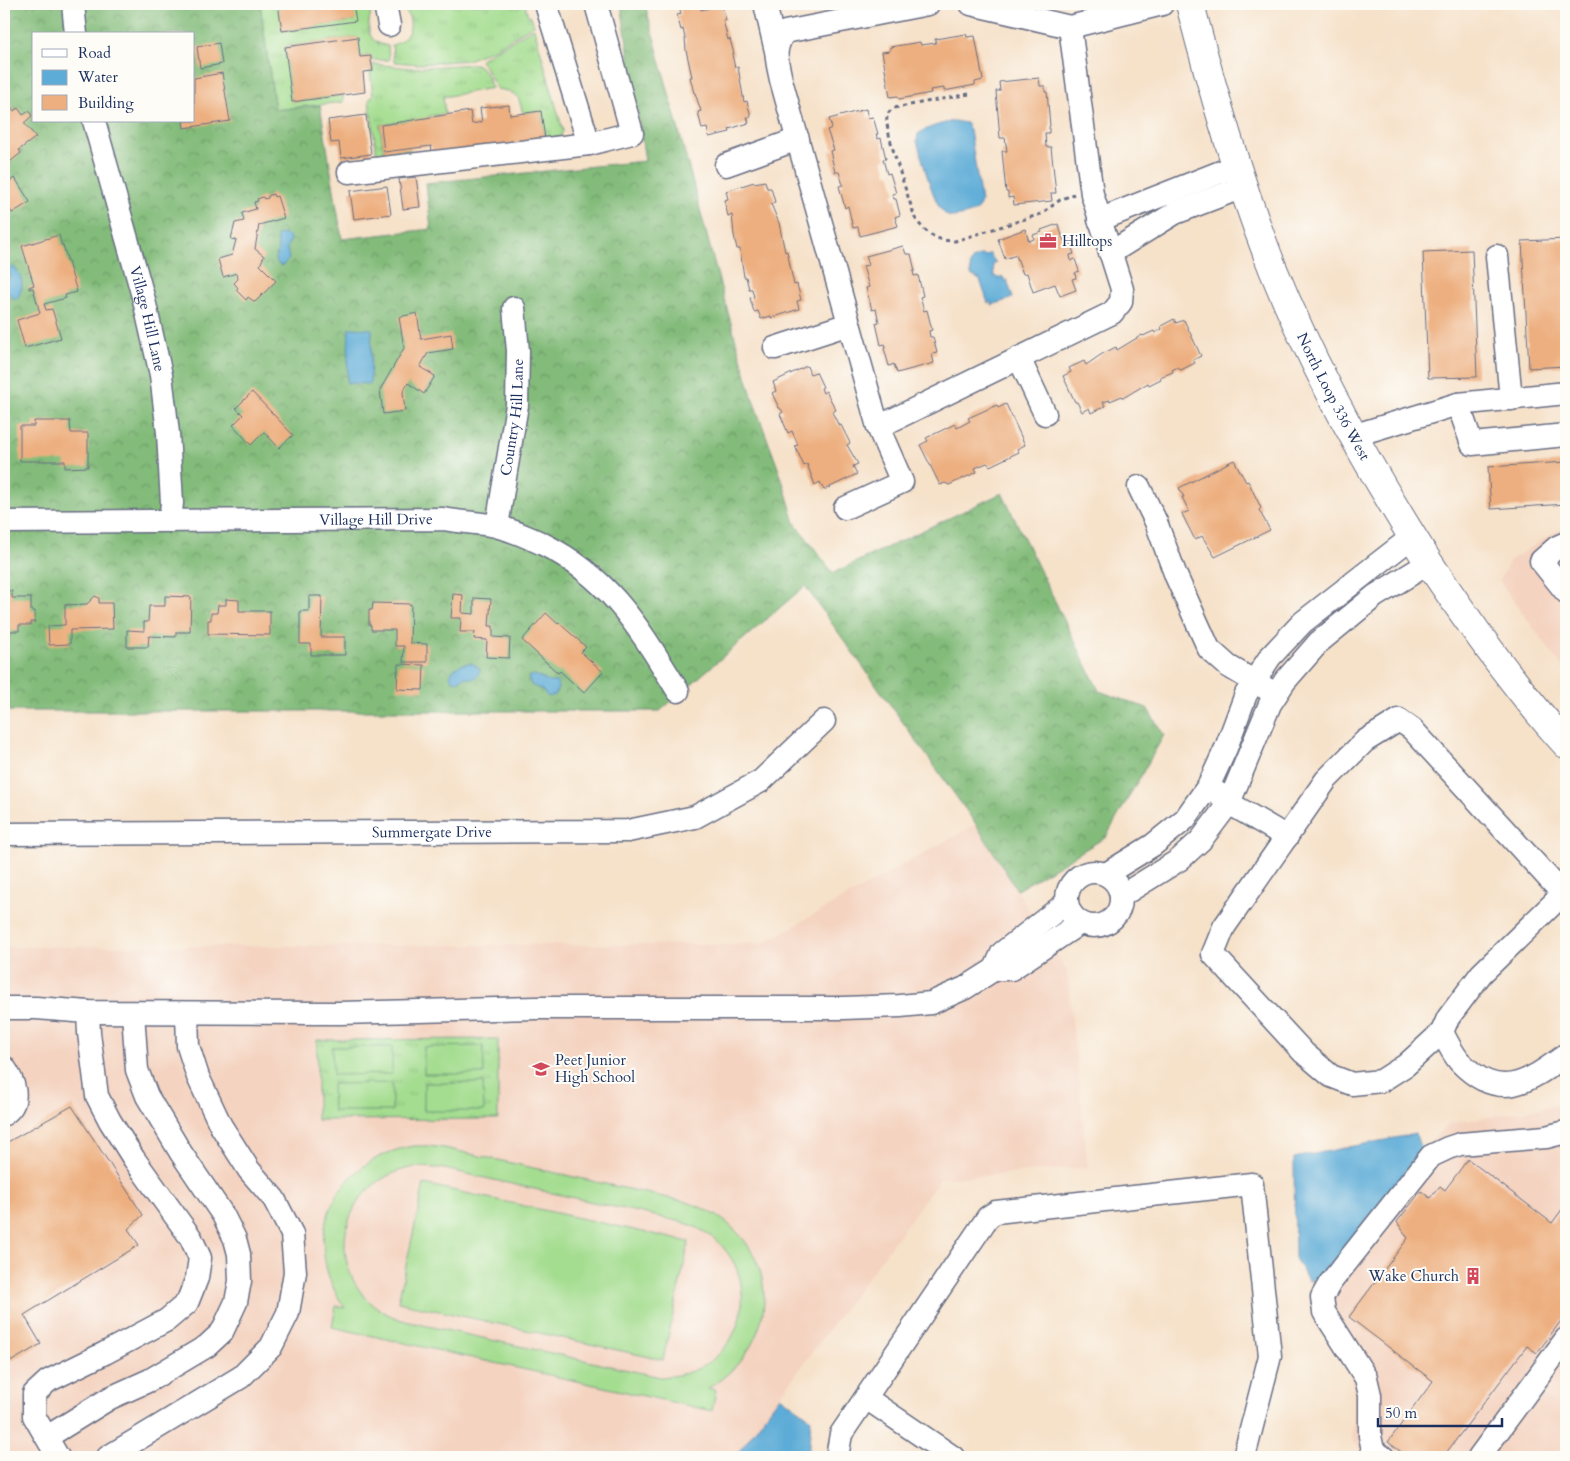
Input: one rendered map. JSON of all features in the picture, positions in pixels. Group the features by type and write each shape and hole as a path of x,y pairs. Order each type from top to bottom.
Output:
{"main road":[{"name":"North Loop 336 West","path":"1190,4 1212,90 1240,176 1273,268 1309,352 1352,436 1429,563 1501,664 1566,744"}],"street":[{"path":"73,4 76,32"},
{"path":"546,4 588,144"},
{"path":"349,172 588,144 632,133 596,4"},
{"path":"765,4 781,80 878,427 902,482 845,508"},
{"path":"776,51 779,40 785,32 928,4"},
{"path":"972,4 1070,27 1162,4"},
{"path":"878,427 1112,313 1121,302 1122,289 1091,188 1070,27"},
{"name":"Village Hill Lane","path":"94,122 144,300 161,375 168,433 172,503 170,522"},
{"path":"726,165 798,139"},
{"path":"1100,220 1240,176"},
{"path":"1110,253 1240,176"},
{"path":"1497,256 1512,399"},
{"name":"Country Hill Lane","path":"497,526 517,405 518,351 514,308"},
{"path":"775,348 849,324"},
{"path":"1019,358 1045,414"},
{"path":"1352,436 1458,404 1566,393"},
{"path":"1458,404 1472,444 1566,435"},
{"path":"1139,487 1156,522 1176,576 1210,649 1228,666 1276,695"},
{"name":"Village Hill Drive","path":"4,522 443,519 497,526 530,538 562,554 592,575 617,600 640,630 678,690"},
{"path":"1106,874 1153,845 1184,819 1209,785 1226,748 1246,694 1270,657 1303,622 1412,537"},
{"path":"1566,543 1558,547 1542,561 1566,592"},
{"path":"1121,896 1179,860 1202,840 1229,803 1270,704 1286,681 1319,642 1375,596 1429,563"},
{"path":"1399,720 1412,729 1565,895 1481,974 1448,1018 1442,1032 1406,1065 1382,1081 1352,1084 1331,1076 1304,1053 1213,954 1224,928 1326,780 1365,741 1399,720"},
{"name":"Summergate Drive","path":"4,834 628,831 695,816 761,781 824,721"},
{"path":"1209,785 1229,803 1287,837"},
{"path":"1096,871 1106,874 1119,887 1121,896 1120,908 1114,918 1104,925 1092,927 1080,923 1069,911 1066,903 1070,884 1077,876 1086,872 1096,871"},
{"path":"995,969 1002,953 1066,903"},
{"path":"4,1008 36,1008 88,1012 340,1013 546,1008 843,1008 900,1006 930,1002 965,988 995,969 1011,969 1080,923"},
{"path":"58,1457 34,1416 34,1394 48,1381 167,1320 187,1303 197,1278 200,1258 191,1238 134,1159 110,1122 97,1096 88,1012"},
{"path":"48,1437 110,1398 150,1380 207,1346 222,1332 236,1302 240,1281 240,1254 235,1239 223,1215 181,1153 147,1096 137,1070 133,1012"},
{"path":"108,1457 241,1377 271,1347 288,1313 295,1272 292,1234 274,1199 249,1170 221,1126 198,1077 188,1046 187,1013"},
{"path":"1442,1032 1460,1062 1488,1083 1511,1086 1537,1075 1566,1055"},
{"path":"4,1068 12,1079 15,1093 13,1104 4,1114"},
{"path":"1383,1457 1373,1450 1370,1436 1370,1395 1366,1378 1324,1312 1322,1297 1330,1283 1430,1156 1460,1144 1546,1137 1566,1132"},
{"path":"837,1457 841,1434 988,1217 996,1212 1252,1184 1270,1356 1244,1457"},
{"path":"1479,1457 1566,1339"},
{"path":"866,1398 953,1457"}],"path":[{"path":"969,94 894,108 889,111 887,116 891,141 915,218 921,228 928,234 945,241 955,241 1041,214 1060,200 1091,188"}],"shaded area":[{"path":"1566,525 1566,672 1499,581 1510,561"},
{"name":"Peet Junior High School","path":"976,824 1067,971 1088,1167 940,1179 735,1457 4,1457 4,947 762,944"},
{"path":"1566,1097 1566,1457 1368,1457 1352,1440 1355,1399 1351,1375 1325,1275 1430,1141 1449,1124 1557,1105"}],"green space":[{"path":"4,4 260,4 275,110 320,105 342,239 431,229 426,183 645,161 621,4 645,4 753,400 782,479 795,523 833,573 1002,493 1099,691 1147,708 1164,735 1106,837 1017,890 976,824 805,586 660,711 4,711"},
{"path":"260,4 278,4 283,31 355,21 353,4 373,4 369,24 370,35 374,40 388,46 389,60 371,60 370,56 360,57 357,37 285,47 292,102 343,95 343,102 275,110"},
{"path":"399,4 525,4 528,16 531,16 534,25 496,48 468,60 419,64 394,62 392,45 407,35 410,26 408,15"},
{"path":"534,28 563,131 560,137 545,139 541,111 523,113 518,97 508,91 497,89 480,61 482,58"},
{"path":"373,64 410,68 475,64 484,71 492,88 443,97 445,114 380,125 384,152 409,149 411,151 407,154 377,156 369,100 373,95 370,71 373,71"},
{"path":"498,1039 498,1119 317,1120 317,1040"},
{"path":"483,1046 484,1074 424,1074 424,1047"},
{"path":"332,1047 392,1047 392,1074 333,1075"},
{"path":"392,1083 392,1111 333,1111 332,1084"},
{"path":"424,1083 483,1083 484,1111 424,1111"},
{"path":"413,1146 444,1148 686,1202 717,1216 740,1236 756,1260 763,1287 762,1315 753,1342 735,1367 708,1388 716,1390 712,1411 332,1327 336,1306 345,1308 331,1282 324,1256 324,1231 331,1207 344,1185 362,1168 385,1154","holes":["415,1167 440,1168 682,1222 711,1237 731,1258 741,1283 742,1309 733,1334 717,1356 692,1371 660,1377 405,1321 377,1308 358,1288 348,1265 345,1240 351,1216 364,1194 386,1177"]},
{"path":"424,1184 689,1242 663,1360 398,1302"}],"water":[{"path":"954,121 966,123 970,130 981,202 977,210 952,217 943,212 933,194 917,141 918,134 922,131"},
{"path":"277,235 289,236 290,239 287,248 289,259 282,266 275,259 278,250"},
{"path":"989,253 996,263 993,263 994,276 998,278 1003,277 1005,281 1007,280 1013,298 992,305 991,302 988,303 980,280 971,275 970,265 973,259 981,255 986,256"},
{"path":"12,266 19,273 22,281 20,295 17,299 13,298 5,288 7,280 11,275 7,272"},
{"path":"349,328 372,329 370,384 347,383"},
{"path":"471,663 477,666 480,670 478,675 473,679 465,677 458,681 453,680 450,677 453,670 464,664"},
{"path":"535,675 549,682 557,682 558,688 555,695 548,697 542,690 531,685 528,677"},
{"path":"1415,1134 1422,1150 1325,1275 1308,1281 1295,1258 1294,1158"},
{"path":"780,1396 811,1419 808,1457 735,1457"}],"building":[{"path":"278,4 353,4 356,21 282,31"},
{"path":"700,4 701,10 722,5 726,20 723,20 734,54 732,54 735,68 738,67 744,102 747,101 751,117 747,117 749,123 729,129 730,132 709,137 707,128 702,129 698,112 701,111 690,77 692,77 685,38 677,15 681,14 679,5"},
{"path":"966,34 967,37 975,36 983,80 975,82 975,85 944,91 944,88 930,90 931,93 899,99 898,96 890,97 882,52 890,51 890,47 920,42 921,45 936,43 935,39"},
{"path":"358,37 360,57 371,56 373,71 363,72 365,92 292,102 285,47"},
{"path":"219,43 222,64 200,68 197,47"},
{"path":"222,73 230,121 184,128 183,122 195,122 195,78"},
{"path":"1039,78 1040,86 1045,86 1045,92 1047,92 1050,126 1049,133 1045,133 1046,147 1051,147 1056,193 1051,193 1052,201 1014,205 1013,197 1008,198 1008,192 1006,192 1002,151 1007,151 1005,138 1000,138 996,91 1000,91 999,82"},
{"path":"4,93 14,111 18,108 23,115 29,111 32,116 24,123 36,137 19,150 21,153 6,165 4,163"},
{"path":"509,105 510,115 541,111 545,139 433,156 431,146 384,152 381,125 470,111 472,124 482,122 480,108"},
{"path":"866,109 868,118 873,117 878,139 881,138 886,159 883,159 887,174 890,173 896,193 892,194 894,199 896,199 900,215 895,217 898,226 860,236 858,227 853,228 848,206 845,208 839,186 843,185 839,172 835,172 830,151 834,150 827,130 832,128 829,119"},
{"path":"366,115 371,154 341,158 339,142 331,143 328,120"},
{"path":"416,177 420,207 403,209 399,179"},
{"path":"15,178 30,202 12,213 4,200 4,184"},
{"path":"765,181 767,188 771,188 775,202 771,204 779,223 785,252 787,251 794,285 797,284 801,300 797,301 799,309 771,318 771,316 761,319 758,311 754,312 750,298 754,297 752,289 749,289 746,277 744,277 740,249 737,249 734,235 732,215 728,216 724,200 728,199 726,191 754,182"},
{"path":"387,186 391,214 354,219 350,191"},
{"path":"273,194 274,197 277,196 284,218 259,225 255,249 264,256 260,265 276,281 255,302 248,297 246,300 236,290 238,288 234,283 238,279 237,273 223,277 218,259 232,255 236,240 231,239 235,223 244,221 242,213 256,209 254,202 258,201 257,199 268,198 268,196"},
{"path":"1058,224 1064,241 1069,239 1074,254 1070,255 1071,261 1075,259 1079,271 1075,273 1076,278 1072,279 1076,290 1060,296 1055,284 1033,292 1027,273 1023,274 1016,255 1005,259 998,239 1025,229 1029,241 1034,239 1033,235 1042,232 1041,230"},
{"path":"59,235 77,292 65,295 66,298 44,304 46,310 52,309 61,338 25,348 17,320 40,313 33,288 29,289 29,287 34,285 22,246"},
{"path":"1566,239 1566,366 1529,368 1522,241"},
{"path":"903,246 906,254 911,254 915,271 913,271 914,276 918,275 923,296 920,297 924,311 927,310 932,330 929,331 930,337 933,337 937,353 932,354 934,363 897,373 894,364 889,366 884,348 886,347 885,344 881,345 876,323 879,322 876,309 872,310 866,288 869,287 863,266 869,265 866,256"},
{"path":"1472,250 1477,377 1428,378 1423,252"},
{"path":"417,313 421,339 451,334 453,349 428,353 420,367 435,376 424,394 408,383 403,392 405,411 383,414 380,390 404,348 399,317"},
{"path":"1174,319 1176,323 1184,320 1201,356 1193,360 1195,363 1181,370 1178,367 1172,370 1173,372 1160,377 1161,379 1149,385 1148,383 1123,398 1122,396 1103,402 1105,406 1091,413 1089,408 1082,412 1077,402 1075,402 1063,376 1071,372 1069,368 1084,361 1086,365 1116,347 1117,350 1142,335 1154,331 1155,333 1162,329 1161,326"},
{"path":"807,366 810,374 816,372 823,387 821,388 823,393 826,391 836,410 832,412 850,443 847,445 858,464 853,466 857,474 824,490 820,482 815,485 807,464 804,466 795,446 798,445 792,431 788,433 780,414 783,412 772,393 776,391 773,382"},
{"path":"252,392 293,435 279,448 264,432 251,445 233,425 243,415 236,408"},
{"path":"1006,404 1025,445 1017,449 1019,452 990,466 987,463 975,468 977,472 949,485 945,483 940,485 920,445 928,441 926,438 955,424 957,428 970,421 968,418 997,405 998,408"},
{"path":"34,421 70,421 71,433 88,433 88,467 65,468 65,461 20,461 20,426 34,426"},
{"path":"1234,460 1246,482 1248,481 1261,508 1259,510 1270,530 1215,557 1202,536 1195,540 1182,514 1189,511 1179,488"},
{"path":"1566,462 1566,504 1491,509 1488,467"},
{"path":"4,591 12,591 12,598 31,598 31,611 35,611 35,622 31,622 31,625 19,625 19,631 4,631"},
{"path":"453,594 463,595 462,613 474,614 474,598 491,599 489,626 493,626 493,637 510,638 509,658 486,657 487,640 474,639 475,632 460,632 461,618 451,618"},
{"path":"95,596 99,598 99,603 112,603 113,629 70,630 70,644 49,645 48,626 65,625 65,605 87,604"},
{"path":"165,596 191,597 190,632 176,632 176,637 149,636 148,647 127,647 127,630 144,631 144,622 148,622 149,606 165,606"},
{"path":"309,596 322,596 321,637 345,637 345,655 311,655 311,644 300,644 300,611 309,611"},
{"path":"226,599 239,600 239,611 270,611 270,635 208,634 208,620 211,620 211,613 217,613 218,605 226,605"},
{"path":"373,603 411,604 410,643 427,644 427,662 403,662 404,646 395,646 395,630 371,630 369,610 372,610"},
{"path":"546,613 586,647 581,652 603,672 584,693 560,671 558,673 522,640"},
{"path":"398,664 424,665 423,690 397,689"},
{"path":"72,1106 143,1215 128,1229 139,1245 24,1315 41,1344 12,1361 4,1350 4,1144"},
{"name":"Wake Church","path":"1468,1159 1552,1223 1566,1204 1566,1314 1537,1353 1527,1346 1443,1457 1408,1457 1388,1442 1433,1381 1349,1317 1408,1238 1397,1222 1421,1191 1430,1198 1440,1186 1445,1190"}],"place":[{"name":"Hilltops","path":"1048,241"},
{"name":"Peet Junior High School","path":"541,1069"},
{"name":"Wake Church","path":"1473,1276"}]}
